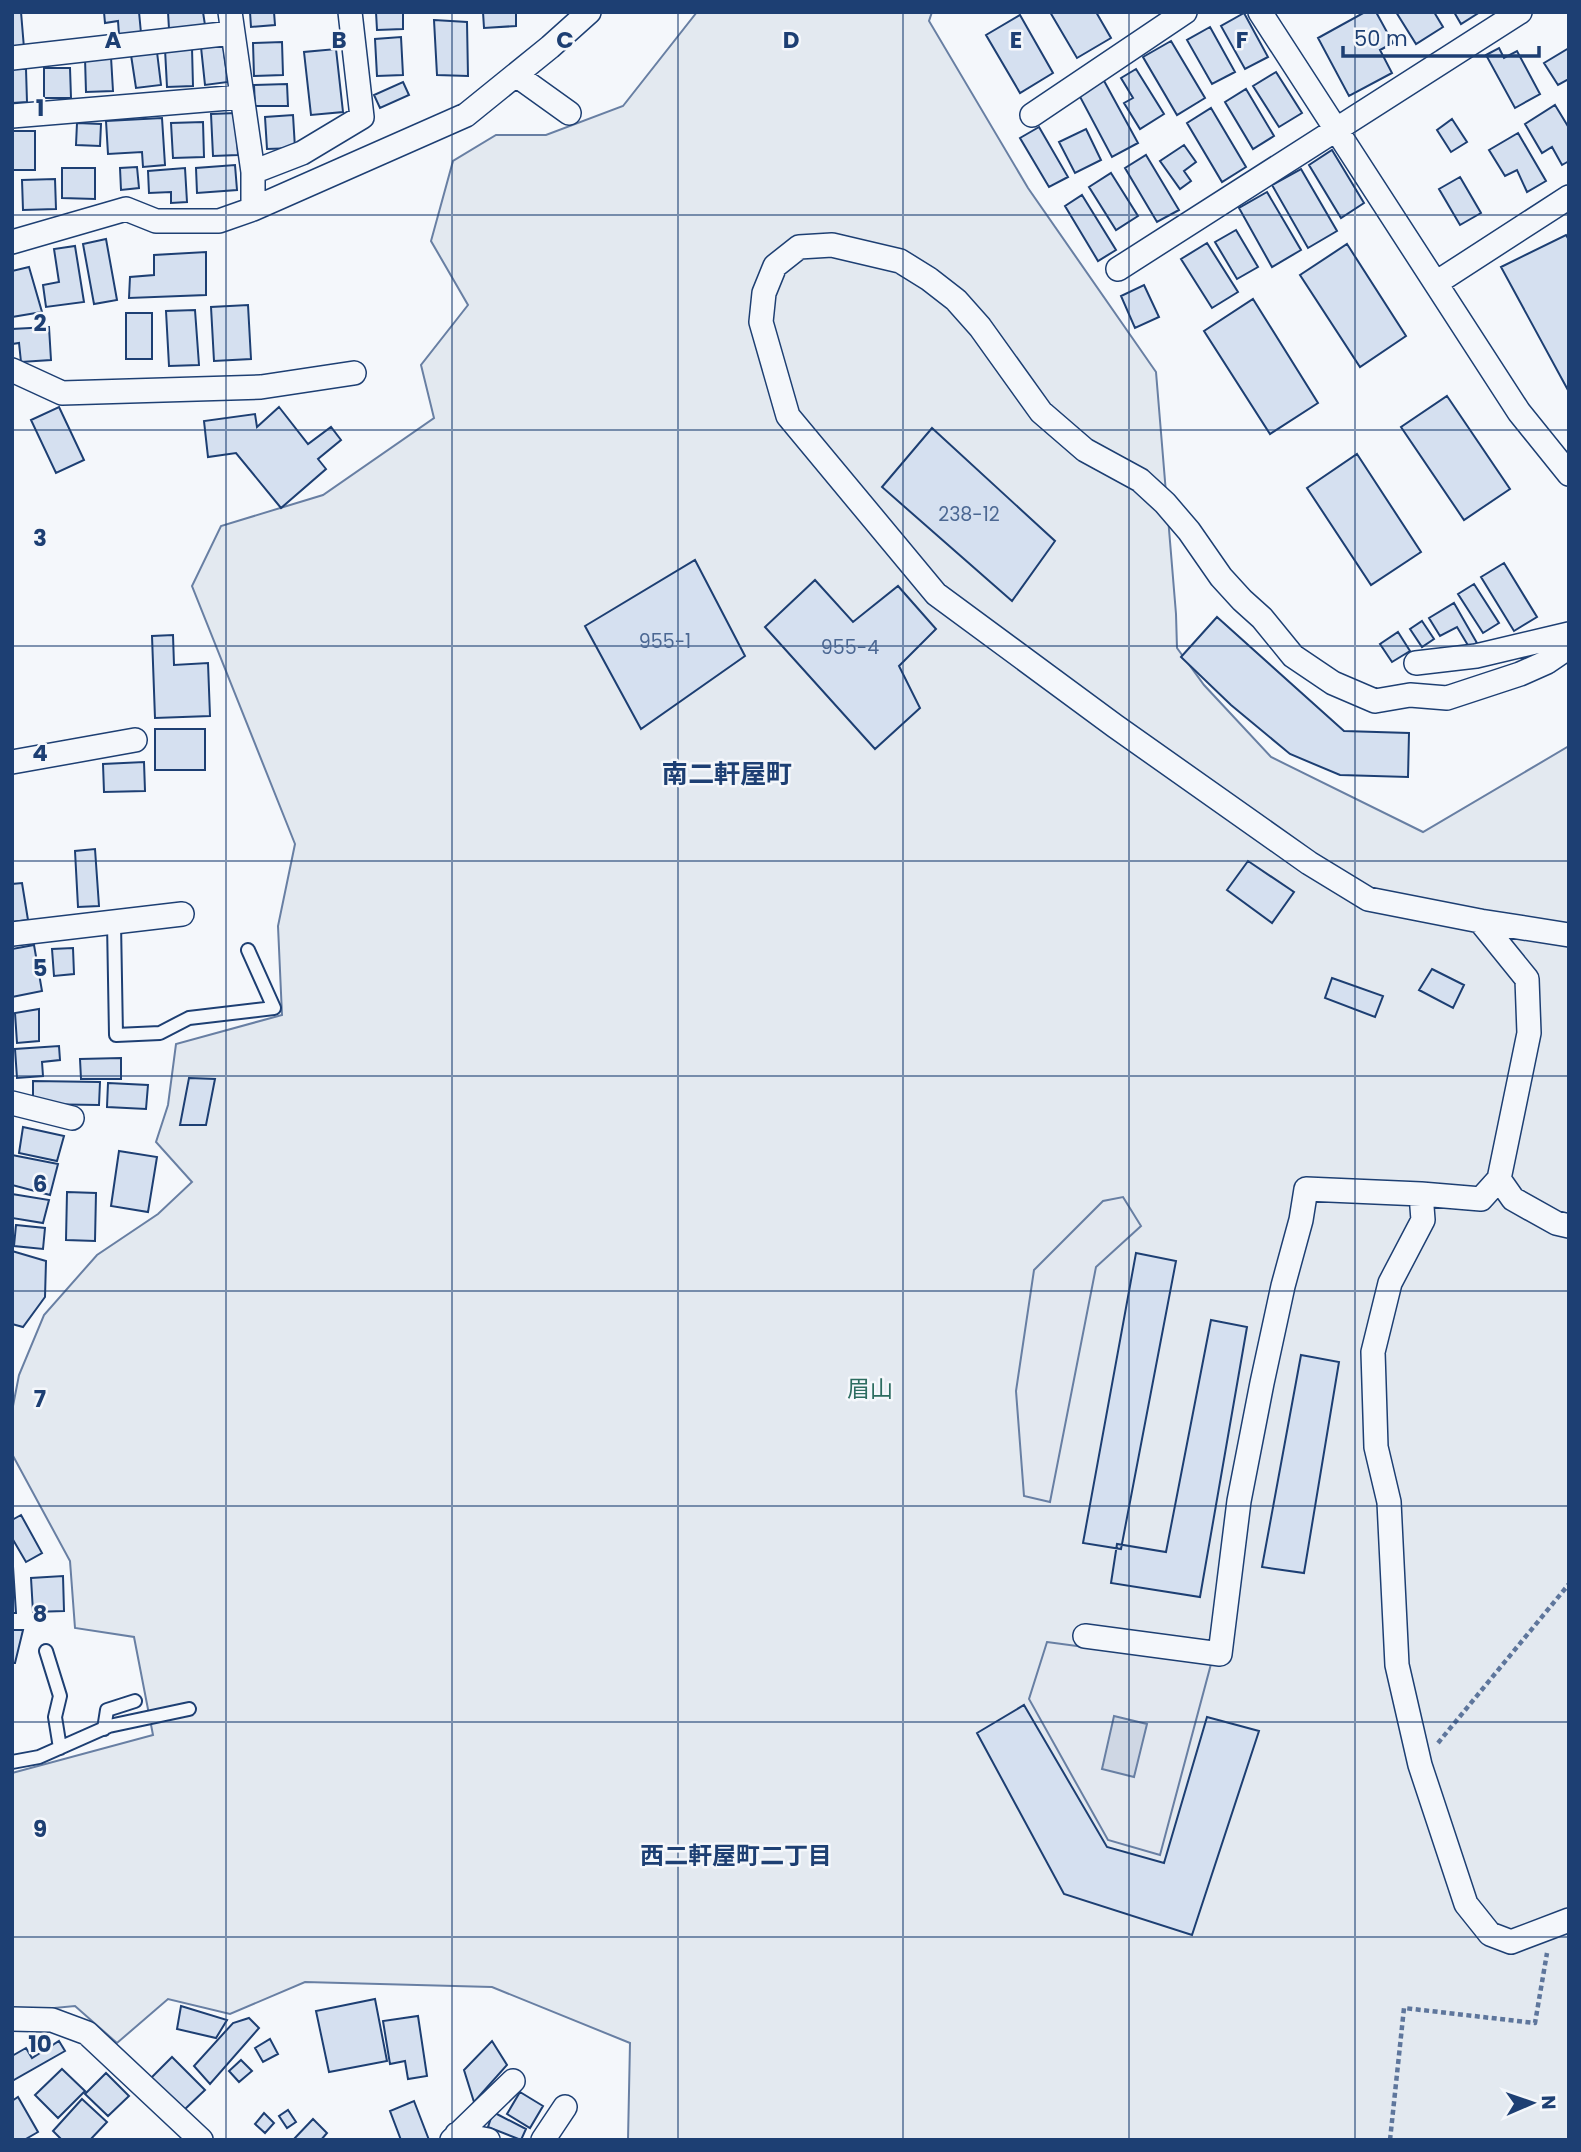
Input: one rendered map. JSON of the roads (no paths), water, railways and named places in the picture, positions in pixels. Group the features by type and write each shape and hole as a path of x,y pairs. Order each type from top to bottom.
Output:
{"street":[{"path":"253,172 302,153 362,117 350,12"},
{"path":"12,242 125,209 156,221 219,221 253,209 466,115 589,12"},
{"path":"1032,115 1185,12"},
{"path":"1260,12 1519,412 1569,474"},
{"path":"1118,269 1337,132 1520,12"},
{"path":"12,58 231,23 253,172 253,209"},
{"path":"516,75 569,113"},
{"path":"12,117 241,97"},
{"path":"1436,283 1569,197"},
{"path":"1569,647 1547,662 1520,674 1447,698 1410,695 1375,701 1333,683 1293,656 1262,618 1221,577 1166,503 1140,480 1085,450 1041,412 980,327 956,300 929,279 900,261 832,246 799,247 775,266 764,293 761,323 788,416 936,594 1309,863 1368,899 1569,935"},
{"path":"12,370 62,393 261,387 354,373"},
{"path":"1416,663 1476,656 1569,634"},
{"path":"12,762 135,740"},
{"path":"12,934 181,914"},
{"path":"1085,1636 1220,1654 1239,1501 1306,1189 1480,1199 1499,1179 1529,1033 1527,979 1480,921"},
{"path":"12,1103 72,1118"},
{"path":"1499,1179 1513,1199 1556,1223 1569,1226"},
{"path":"1421,1194 1423,1220 1390,1283 1373,1352 1376,1447 1388,1502 1397,1665 1420,1765 1466,1904 1490,1934 1511,1942 1560,1924"},
{"path":"12,2019 52,2020 87,2033 186,2135"},
{"path":"455,2137 513,2081"},
{"path":"543,2140 565,2107"},
{"path":"455,2137 488,2140"}],"lane":[{"path":"114,923 116,1035 160,1033 189,1018 274,1008 248,950"},
{"path":"46,1651 60,1696 55,1717 60,1748"},
{"path":"104,1729 107,1710 135,1701"},
{"path":"12,1762 39,1757 104,1729 143,1717 189,1709"}],"district":[{"name":"南二軒屋町","path":"727,774"},
{"name":"西二軒屋町二丁目","path":"736,1855"}],"park label":[{"name":"眉山","path":"870,1389"}]}
